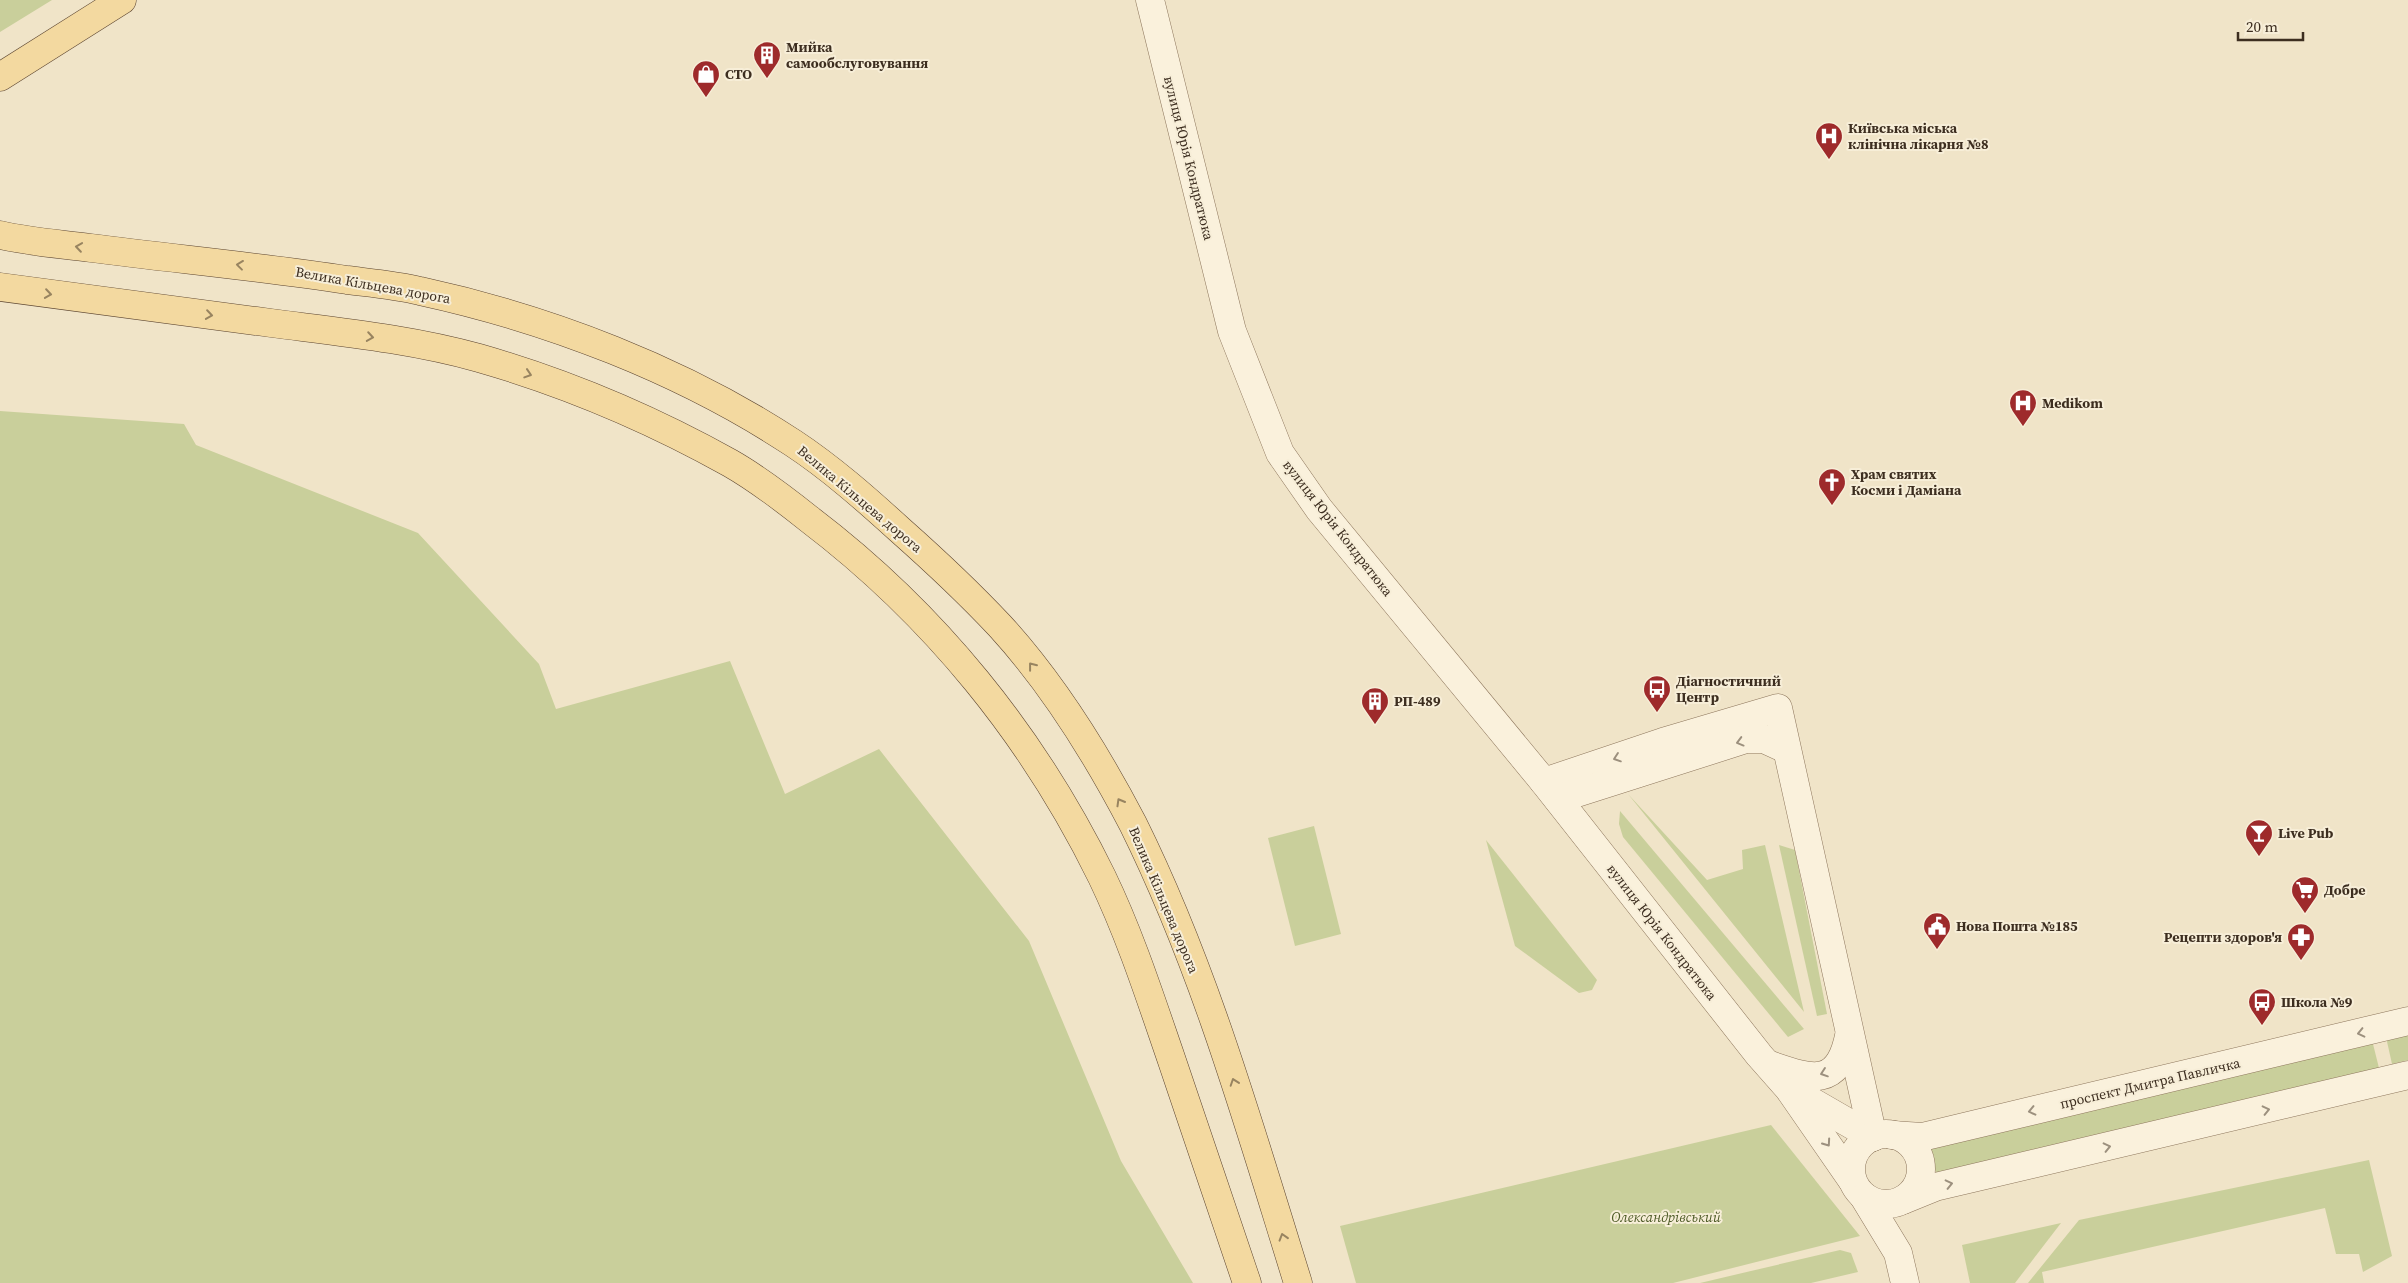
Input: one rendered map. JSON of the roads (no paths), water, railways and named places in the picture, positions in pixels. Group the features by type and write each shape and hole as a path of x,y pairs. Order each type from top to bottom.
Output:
{"main road":[{"path":"0,77 122,0"},
{"name":"Велика Кільцева дорога","path":"4,233 298,272 416,290 490,308 573,334 712,395 795,444 878,510 955,579 1003,630 1050,689 1090,750 1131,821 1163,888 1197,974 1246,1116 1298,1283"},
{"path":"0,287 371,336 475,357 574,389 650,422 732,465 782,498 854,553 913,609 969,669 1023,741 1068,813 1103,880 1145,983 1247,1283"}],"street":[{"name":"вулиця Юрія Кондратюка","path":"1150,0 1232,331 1280,453 1319,509 1551,791 1789,1089 1858,1188 1898,1253 1905,1283"},
{"path":"1551,791 1663,742 1778,708 1849,1036 1882,1136"},
{"path":"1551,791 1746,739 1764,739 1786,749"},
{"name":"проспект Дмитра Павличка","path":"1882,1136 1922,1137 2408,1021"},
{"path":"1768,1064 1804,1077 1821,1076 1835,1069 1845,1056 1849,1036"},
{"path":"1903,1200 1916,1186 1920,1178 1919,1159 1909,1143 1882,1136 1864,1142 1852,1159 1858,1188 1883,1205 1903,1200 1935,1187 2408,1076"},
{"name":"вулиця Юрія Кондратюка","path":"1789,1089 1882,1136"},
{"name":"вулиця Юрія Кондратюка","path":"1898,1253 1903,1200"}],"place":[{"name":"Мийка самообслуговування","path":"767,79"},
{"name":"СТО","path":"706,98"},
{"name":"Київська міська клінічна лікарня №8","path":"1829,160"},
{"name":"Medikom","path":"2023,427"},
{"name":"Храм святих Косми і Даміана","path":"1832,506"},
{"name":"Діагностичний Центр","path":"1657,713"},
{"name":"РП-489","path":"1375,725"},
{"name":"Live Pub","path":"2259,857"},
{"name":"Добре","path":"2305,914"},
{"name":"Нова Пошта №185","path":"1937,950"},
{"name":"Рецепти здоров'я","path":"2301,961"},
{"name":"Школа №9","path":"2262,1026"}],"park label":[{"name":"Олександрівський","path":"1666,1217"}]}
